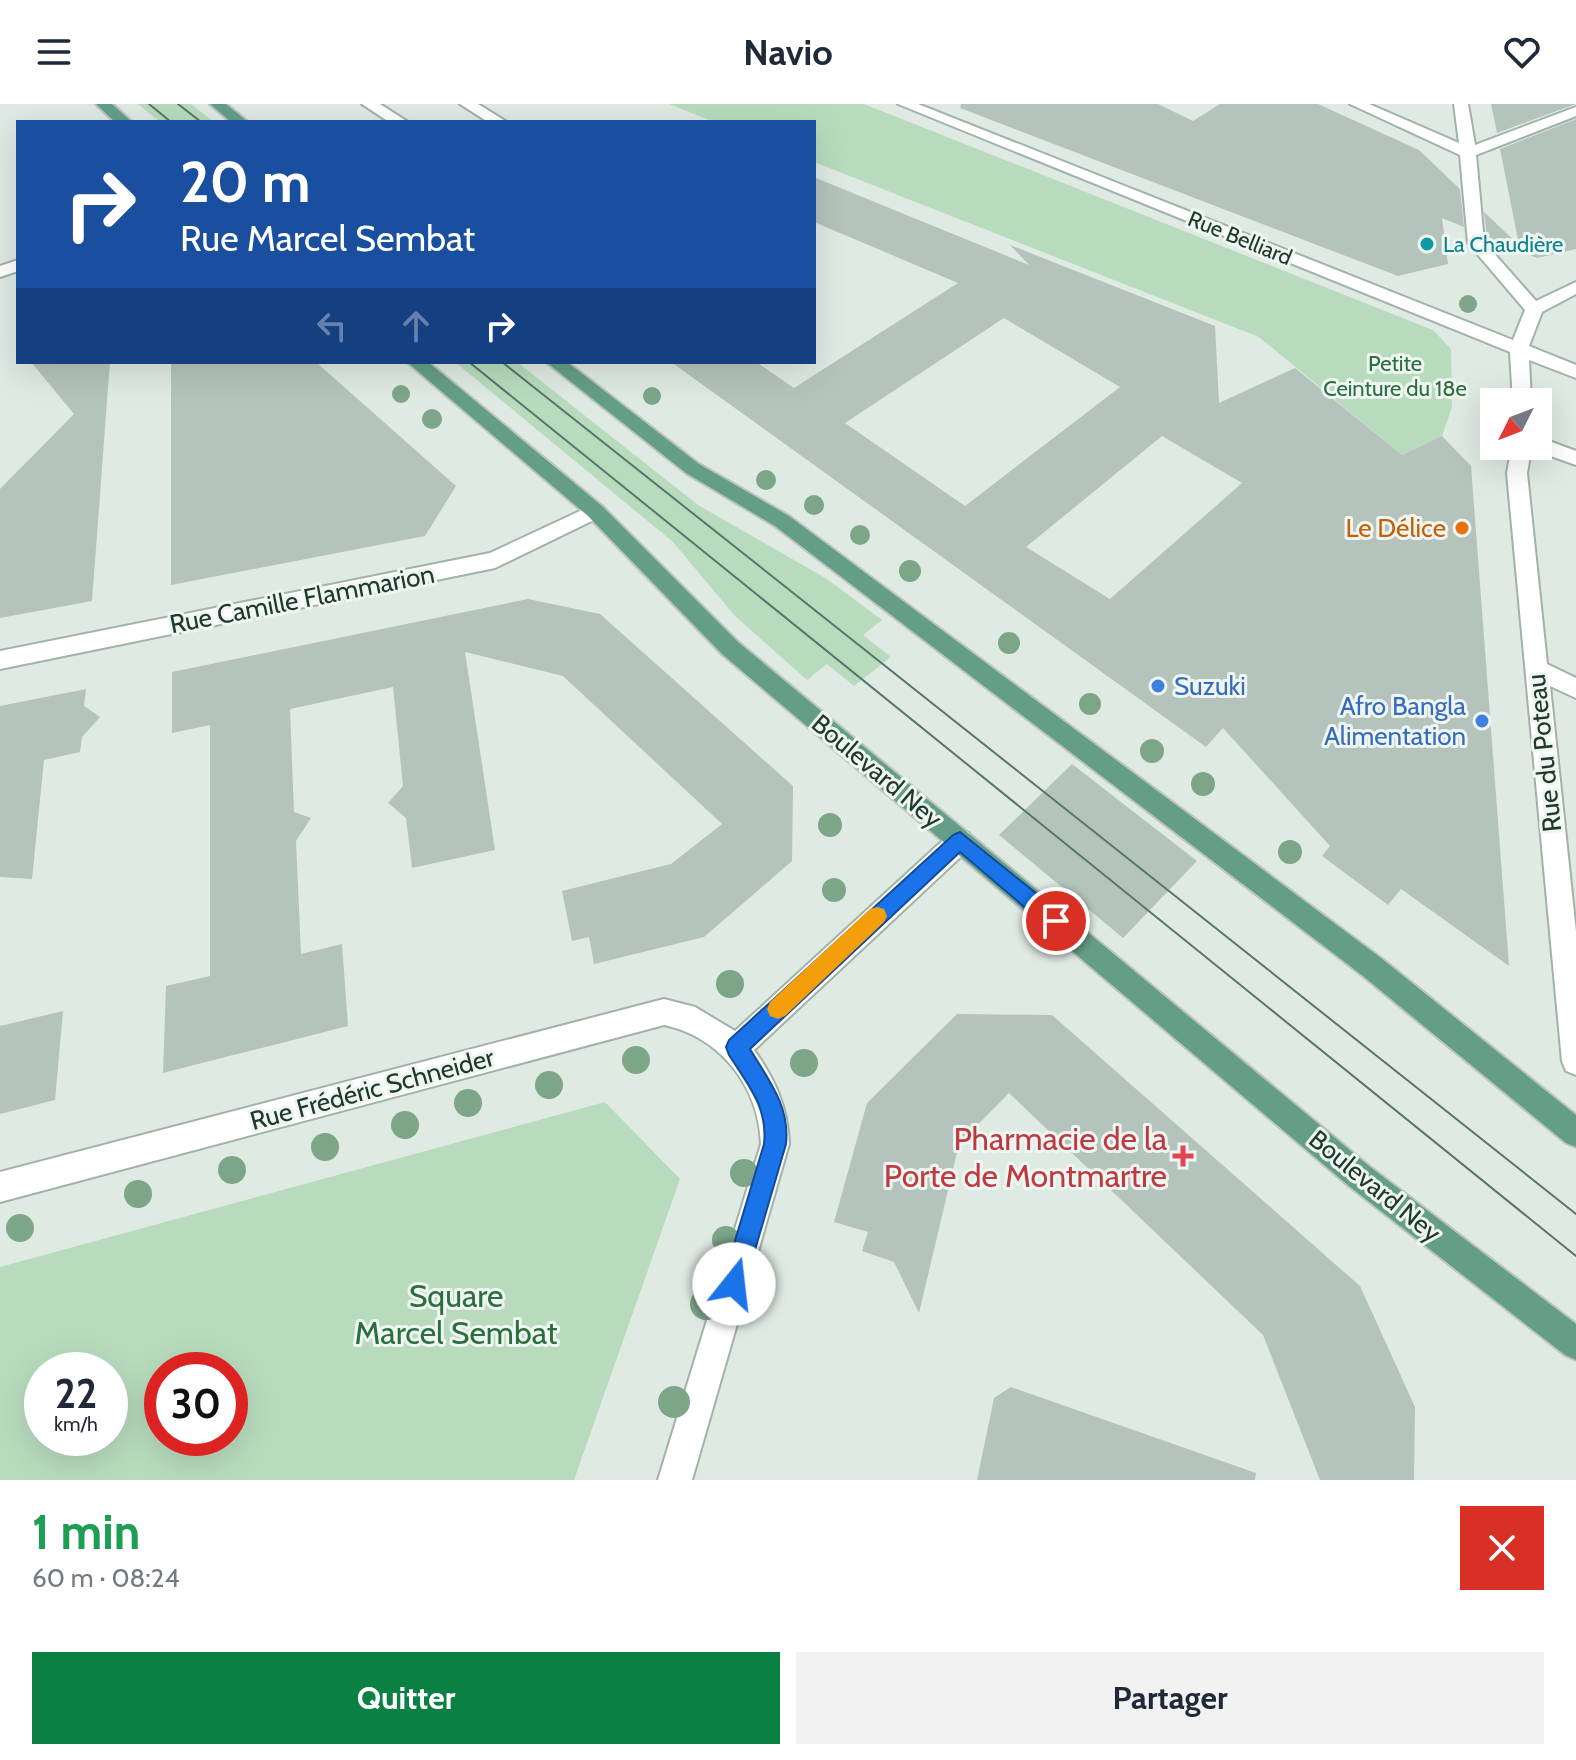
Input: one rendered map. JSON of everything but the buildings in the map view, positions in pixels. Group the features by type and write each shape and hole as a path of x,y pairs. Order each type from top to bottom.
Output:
{"main road":[{"path":"103,104 122,120"},
{"path":"217,104 237,120"},
{"name":"Boulevard Ney","path":"418,364 595,511 730,648 1359,1176 1576,1344"},
{"path":"558,364 707,481 744,504 782,521 1360,958 1576,1133"}],"street":[{"path":"369,104 397,120"},
{"path":"467,104 495,120"},
{"name":"Rue Belliard","path":"905,104 1576,372"},
{"path":"1357,104 1468,153 1576,111"},
{"path":"1461,104 1476,243 1534,309"},
{"path":"1521,388 1519,349 1534,309 1576,287"},
{"path":"1552,449 1576,458"},
{"name":"Rue du Poteau","path":"1519,460 1517,473 1535,668 1576,1061"},
{"name":"Rue Camille Flammarion","path":"0,660 495,560 595,511"},
{"path":"1535,668 1576,689"},
{"path":"675,1480 775,1144 777,1124 772,1105 737,1047 960,841"},
{"name":"Rue Frédéric Schneider","path":"0,1187 664,1012 684,1013 737,1047"}],"green space":[{"path":"138,104 191,104 211,120 158,120"},
{"name":"Petite Ceinture du 18e","path":"669,104 864,104 1433,330 1451,349 1452,407 1442,436 1402,455 1259,337 816,163 816,120 709,120"},
{"path":"457,364 520,364 698,505 827,579 882,620 863,635 891,657 854,686 827,664 807,680 735,616 673,542"},
{"name":"Square Marcel Sembat","path":"605,1102 680,1179 574,1480 0,1480 0,1267"}],"tram line":[{"path":"149,104 169,120"},
{"path":"178,104 198,120"},
{"path":"471,364 1576,1256"},
{"path":"505,364 1576,1214"}],"slow traffic":[{"path":"778,1009 877,916"}],"place":[{"name":"La Chaudière","path":"1427,244"},
{"name":"Le Délice","path":"1462,528"},
{"name":"Suzuki","path":"1158,686"},
{"name":"Afro Bangla Alimentation","path":"1482,721"},
{"name":"Pharmacie de la Porte de Montmartre","path":"1183,1156"}],"route":[{"path":"734,1284 775,1144 777,1124 772,1105 737,1047 960,841 1056,921"}]}
